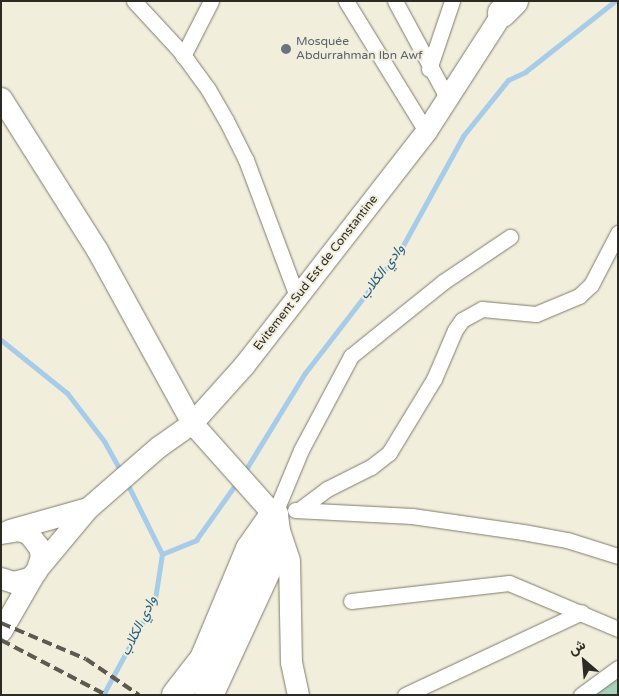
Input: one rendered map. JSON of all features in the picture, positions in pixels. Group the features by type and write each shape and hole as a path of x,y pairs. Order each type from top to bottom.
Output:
{"highway":[{"path":"176,695 204,659 250,549 287,512"},
{"path":"209,695 272,561 277,539 287,512"}],"main road":[{"name":"Evitement Sud Est de Constantine","path":"1,630 36,570 88,508 158,448 192,423 298,299 426,131 507,5"},
{"path":"1,98 97,250 192,423 255,490 287,512 291,662 298,695"},
{"path":"4,530 88,508"},
{"path":"1,578 21,581 36,570 41,556 34,539 18,530 4,530"}],"street":[{"path":"134,1 183,56 208,88 246,160 298,299"},
{"path":"183,56 211,1"},
{"path":"346,1 426,131"},
{"path":"395,1 429,69 447,97"},
{"path":"429,69 452,1"},
{"path":"287,512 326,489 371,468 389,453 434,380 454,330 462,320 482,309 536,314 572,300 591,285 618,233"},
{"path":"287,512 301,450 351,356 443,282 510,238"},
{"path":"287,512 412,516 567,540 618,556"},
{"path":"351,601 498,582 519,586 618,629"},
{"path":"405,695 582,612"},
{"path":"581,695 618,668"}],"green space":[{"path":"618,672 618,695 589,695"}],"waterway":[{"name":"وادي الكلاب","path":"243,474 305,373 401,249 463,136 508,80 525,72 615,1"},
{"name":"وادي الكلاب","path":"1,340 67,393 104,441 122,473"},
{"name":"وادي الكلاب","path":"103,695 155,599 162,554 126,481"},
{"name":"وادي الكلاب","path":"162,554 196,540 238,481"}],"railway":[{"path":"1,623 86,659 139,695"},
{"path":"1,640 106,695"}],"place":[{"name":"Mosquée Abdurrahman Ibn Awf","path":"286,49"}]}
